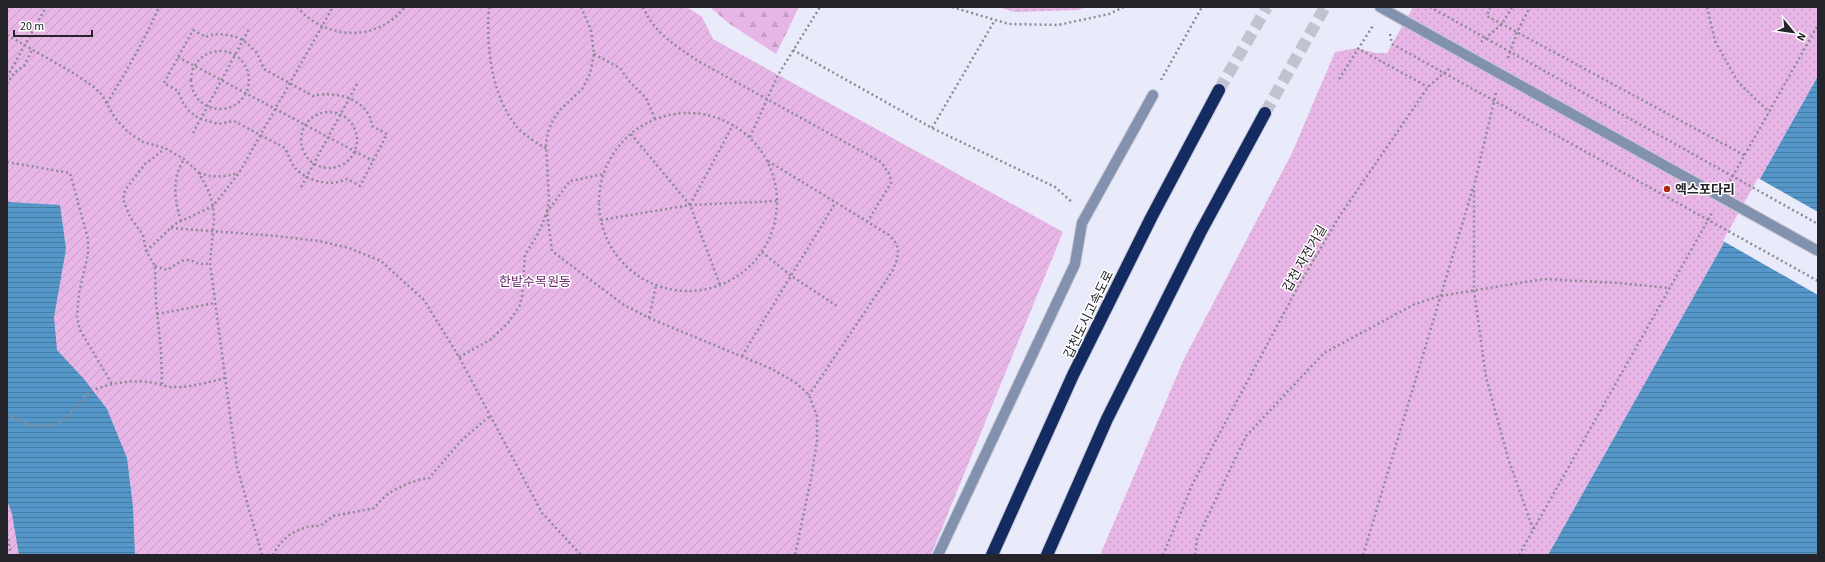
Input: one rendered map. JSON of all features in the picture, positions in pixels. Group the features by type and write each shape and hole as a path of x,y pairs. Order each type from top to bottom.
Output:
{"highway":[{"name":"갑천도시고속도로","path":"992,555 1077,368 1151,218 1219,90"},
{"path":"1047,555 1107,420 1200,233 1265,114"}],"street":[{"path":"1382,8 1818,252"},
{"path":"938,555 1075,264 1082,223 1153,95"}],"path":[{"path":"7,77 46,7"},
{"path":"107,103 150,28 158,7"},
{"path":"298,7 305,16 321,26 335,31 350,33 365,32 380,27 392,19 405,7"},
{"path":"146,251 181,221 201,210 213,206 239,173 333,7"},
{"path":"489,7 488,23 494,85 503,107 518,128 547,150"},
{"path":"459,357 490,340 508,323 517,310 522,296 525,255 539,232 547,212 549,200 546,143 552,122 559,111 582,89 590,74 594,54 591,30 581,7"},
{"path":"643,7 656,29 670,43 766,100 881,162 890,175 891,183 868,221"},
{"path":"750,137 766,100 793,50 820,7"},
{"path":"952,7 1009,24 1058,25 1109,14 1124,7"},
{"path":"1153,95 1202,7"},
{"path":"1430,7 1818,224"},
{"path":"1490,7 1487,16 1744,155"},
{"path":"1479,44 1502,24 1512,7"},
{"path":"1506,63 1517,32 1530,7"},
{"path":"1707,7 1715,41 1738,82 1769,112"},
{"path":"1339,79 1382,8"},
{"path":"932,128 995,20"},
{"path":"1729,182 1818,25"},
{"path":"193,133 249,29"},
{"path":"193,30 206,37 214,34 229,35 243,40 257,52 264,69 314,96 322,94 338,94 349,98 356,102 366,112 372,126 387,134 360,186 347,179 326,183 307,177 297,170 291,162 285,148 234,121 218,124 201,119 189,111 183,103 178,91 164,83 193,30"},
{"path":"7,35 94,87 107,103 115,118 128,132 144,142 165,148 184,159 199,173 213,206 214,232 210,263 237,467 262,555"},
{"path":"1392,44 1818,281"},
{"path":"1357,48 1428,87"},
{"path":"7,84 14,73 24,66 32,50"},
{"path":"793,50 932,128 1055,186 1078,207 1082,223"},
{"path":"220,51 235,55 245,65 248,72 248,86 246,93 243,98 232,106 220,109 208,106 198,98 192,86 195,66 200,60 213,52 220,51"},
{"path":"594,54 620,68 629,81 646,98 655,119"},
{"path":"178,57 373,160"},
{"name":"갑천 자전거길","path":"1163,555 1192,484 1299,285 1339,217 1428,87 1456,63"},
{"path":"301,187 356,84"},
{"path":"1363,555 1474,186 1497,90"},
{"path":"328,111 341,113 354,124 357,131 358,140 355,151 346,163 334,168 321,167 314,164 309,160 301,145 300,137 305,125 312,117 319,113 328,111"},
{"path":"687,112 714,116 733,125 750,137 767,161 773,174 777,201 773,228 762,252 743,272 720,285 688,291 656,285 643,278 620,260 605,234 601,220 600,189 610,159 619,146 631,134 655,119 687,112"},
{"path":"690,204 733,125"},
{"path":"631,134 690,204 720,285"},
{"path":"162,384 155,266 146,251 143,235 130,217 123,199 125,190 145,164 165,148"},
{"path":"181,221 176,205 175,193 179,168 184,159"},
{"path":"767,161 889,235 897,243 899,251 898,258 892,270 809,394"},
{"path":"7,162 70,173 88,239 88,254 79,292 76,317 80,330 112,384"},
{"path":"199,173 211,177 228,176 239,173"},
{"path":"604,174 570,181 547,212 552,252 624,305 649,318 772,369 796,383 809,394 817,416 817,441 811,479 795,555"},
{"path":"1474,186 1474,291 1486,377 1508,458 1534,529"},
{"path":"601,220 690,204 777,201"},
{"path":"742,356 790,275 836,202"},
{"path":"1519,555 1714,208"},
{"path":"171,228 276,236 320,242 349,248 381,261 424,300 459,357 542,513 581,555"},
{"path":"762,252 790,275 837,306"},
{"path":"155,266 167,270 188,260 199,265 210,263"},
{"path":"1195,555 1197,539 1246,436 1324,353 1415,304 1440,296 1544,279 1618,283 1670,288"},
{"path":"649,318 656,285"},
{"path":"157,314 215,302"},
{"path":"7,414 26,424 37,427 58,423 69,416 87,393 112,384 130,381 162,384 170,387 186,386 226,378"},
{"path":"273,555 279,544 297,530 310,525 320,526 333,516 375,508 380,500 402,487 417,480 430,478 462,440 490,416"},
{"path":"7,534 11,555"}],"green space":[{"name":"한밭수목원동","path":"7,7 687,7 702,17 713,39 1063,232 931,555 7,555"},
{"path":"710,7 799,7 776,54 727,22"},
{"path":"998,7 1088,7 1078,10 1015,12"},
{"path":"1413,7 1818,7 1818,76 1548,555 1100,555 1184,359 1292,153 1335,52 1357,48 1375,53 1387,53"}],"water":[{"path":"1818,76 1818,555 1548,555"},
{"path":"7,202 60,205 66,249 54,317 57,350 84,379 107,409 127,458 133,507 135,555 19,555 12,514 7,500"}],"pier":[{"path":"1758,178 1818,212 1818,295 1723,241"}],"tunnel":[{"path":"1219,90 1267,7"},
{"path":"1265,113 1325,7"}],"place":[{"name":"엑스포다리","path":"1667,189"}]}
